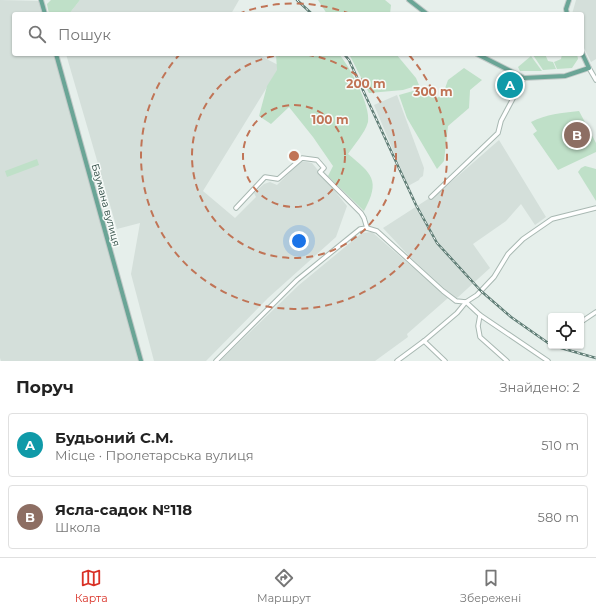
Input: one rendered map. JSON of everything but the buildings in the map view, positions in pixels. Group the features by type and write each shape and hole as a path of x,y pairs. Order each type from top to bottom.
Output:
{"main road":[{"path":"41,0 44,12"},
{"path":"567,12 569,0"},
{"path":"411,1 425,12"},
{"name":"Баумана вулиця","path":"57,56 141,361"},
{"path":"481,56 524,78 565,76 589,68 583,56"}],"street":[{"path":"589,68 596,80"},
{"path":"431,197 498,133 501,121 524,78"},
{"path":"236,208 265,177 278,179 302,158 317,160 324,168 320,172 361,213 367,228"},
{"path":"397,361 424,341 456,313 466,302 472,299 486,286 514,248 536,229 552,219 596,208"},
{"path":"216,361 297,280 360,229 367,228 377,230 443,291 456,301 466,302 480,315 548,361"},
{"path":"584,320 596,312"},
{"path":"480,315 478,326 480,337 507,361"},
{"path":"424,341 446,361"}],"shaded area":[{"path":"0,0 40,1 43,12 12,12 12,56 55,56 139,361 1,361"},
{"path":"80,0 239,0 232,12 71,12"},
{"path":"576,0 596,0 596,59 591,62 584,48 584,12 573,12"},
{"path":"67,56 261,56 280,66 203,191 235,218 256,197 254,193 264,184 270,182 277,185 301,161 312,163 347,206 336,237 268,298 206,361 154,361 131,274 140,223 117,229"},
{"path":"397,95 424,168 423,176 408,186 374,105"},
{"path":"499,140 546,217 535,225 521,204 506,221 473,244 490,268 456,299 410,257 383,228 442,190"},
{"path":"372,232 448,298 407,334 408,337 375,361 220,361 299,285 362,233"}],"green space":[{"path":"51,0 80,0 71,12 49,12 47,4"},
{"path":"318,0 385,0 391,5 390,12 326,12"},
{"path":"276,56 341,56 349,68 359,87 368,115 367,126 348,154 368,173 373,185 372,192 364,211 328,176 333,166 313,137 289,107 271,124 259,116 267,86 277,70"},
{"path":"350,56 398,56 416,78 419,85 403,90 369,93"},
{"path":"531,56 542,71 520,71 518,67"},
{"path":"534,56 546,56 548,61 553,62 556,69 543,70"},
{"path":"562,56 577,56 578,59 572,68 557,69 554,62 561,59"},
{"path":"464,68 482,80 470,90 469,108 448,126 444,161 437,169 407,118 399,95 413,91 437,98 443,94 448,80"},
{"path":"579,111 596,143 596,152 558,170 533,134 537,131 531,122 560,113"},
{"path":"37,159 39,165 7,177 5,171"},
{"path":"585,166 596,169 596,201 578,172"}],"railway":[{"path":"297,0 310,12"},
{"path":"346,56 349,60 416,205 437,243 481,291 511,317 548,343"},
{"path":"564,349 596,358"}],"place":[{"name":"Будьоний С.М.","path":"510,85"},
{"name":"Ясла-садок №118","path":"577,135"}]}
